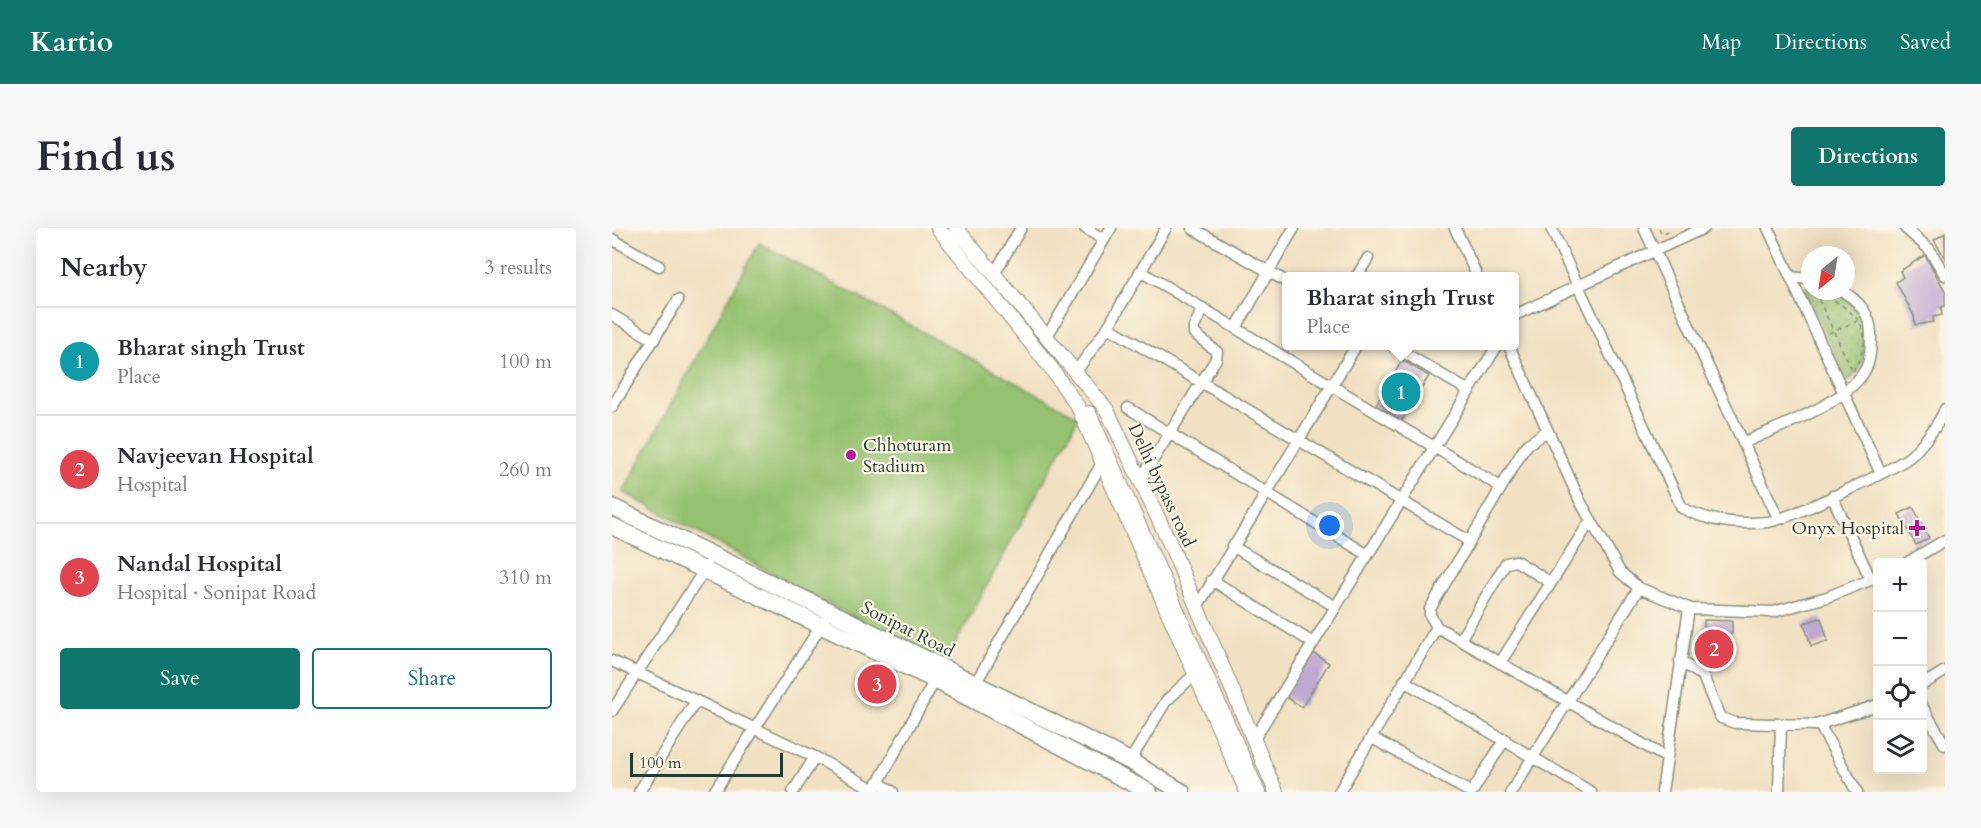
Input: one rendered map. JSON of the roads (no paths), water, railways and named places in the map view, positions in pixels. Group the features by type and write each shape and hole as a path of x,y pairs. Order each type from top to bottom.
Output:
{"main road":[{"path":"938,228 1051,368 1074,401 1247,792"},
{"name":"Delhi bypass road","path":"956,228 1107,410 1141,479 1276,792"},
{"path":"1095,395 1095,405 1258,792"},
{"path":"1074,401 1085,408 1097,429 1267,792"},
{"name":"Sonipat Road","path":"612,507 714,554 935,680 1130,761 1182,792"},
{"name":"Sonipat Road","path":"612,526 704,570 825,618 975,684 1030,721 1149,792"}],"street":[{"path":"994,274 1021,228"},
{"path":"1085,228 1104,240"},
{"path":"1046,338 1111,228"},
{"path":"1075,373 1107,327 1166,228"},
{"path":"1192,228 1282,279"},
{"path":"1236,328 1294,228"},
{"path":"1455,228 1475,272"},
{"path":"1551,228 1682,508 1700,517 1733,523 1770,522 1832,496 1912,455 1941,420 1945,409"},
{"path":"1644,228 1778,518"},
{"path":"1519,313 1704,228"},
{"path":"1768,228 1880,472"},
{"path":"1905,228 1929,249 1945,275"},
{"path":"612,239 659,266"},
{"path":"1359,272 1368,258"},
{"path":"1140,271 1501,487"},
{"path":"1791,278 1801,279"},
{"path":"612,406 678,300"},
{"path":"1743,443 1844,394 1867,367 1871,345 1871,326 1863,309 1852,300"},
{"path":"1141,479 1202,383 1217,352 1194,333 1194,327 1203,308"},
{"path":"612,315 654,340"},
{"path":"1107,327 1469,541"},
{"path":"1197,607 1353,350"},
{"path":"1401,350 1469,391"},
{"path":"1254,739 1494,350"},
{"path":"1511,350 1591,520 1620,572 1639,588 1689,608 1773,612 1827,597 1873,579"},
{"path":"1128,408 1368,555"},
{"path":"1547,430 1528,444 1430,609 1430,615 1437,627 1666,758"},
{"path":"975,684 1102,464"},
{"path":"1832,496 1873,577"},
{"path":"1500,663 1591,520"},
{"path":"1915,558 1945,540"},
{"path":"1232,546 1336,607"},
{"path":"612,711 714,554"},
{"path":"1460,640 1506,563 1511,560 1550,582"},
{"path":"1212,580 1313,643"},
{"path":"1511,792 1565,702 1639,588"},
{"path":"1662,792 1689,608"},
{"path":"714,792 825,618"},
{"path":"1339,792 1437,627"},
{"path":"612,661 876,788 893,792"},
{"path":"1680,661 1703,676 1721,718 1735,723 1819,724 1873,707"},
{"path":"1927,682 1945,671"},
{"path":"1130,761 1166,701 1194,675"},
{"path":"876,788 935,680"},
{"path":"1404,681 1534,756 1591,792"},
{"path":"639,792 696,701"},
{"path":"1927,713 1945,745"},
{"path":"1779,792 1781,724"},
{"path":"1819,724 1857,792"},
{"path":"1372,738 1471,792 1505,739"},
{"path":"793,792 815,757"}],"place":[{"name":"Bharat singh Trust","path":"1401,392"},
{"name":"Chhoturam Stadium","path":"851,455"},
{"name":"Onyx Hospital","path":"1917,528"},
{"name":"Navjeevan Hospital","path":"1714,649"},
{"name":"Nandal Hospital","path":"877,684"}]}
